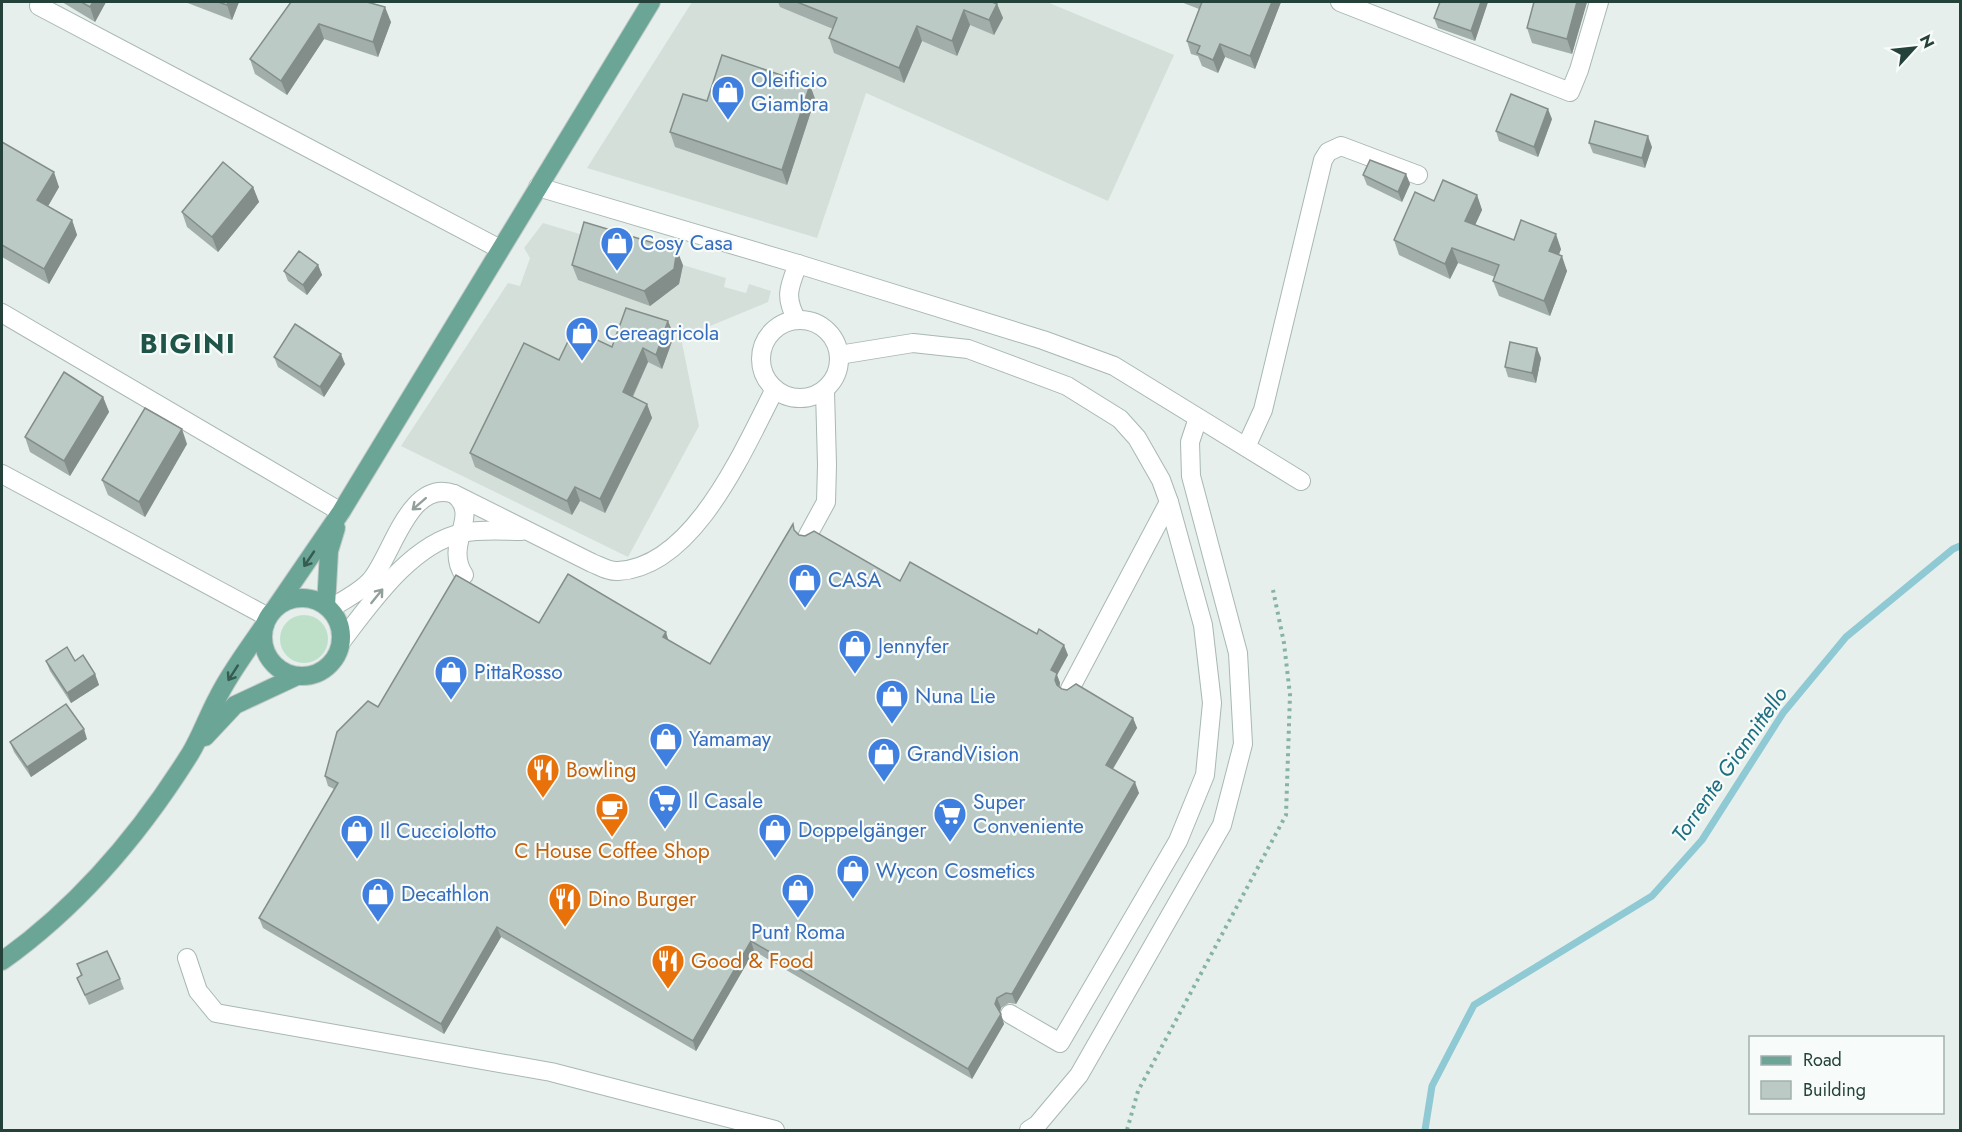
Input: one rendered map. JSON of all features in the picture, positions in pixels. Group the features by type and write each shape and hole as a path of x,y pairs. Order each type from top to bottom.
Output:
{"main road":[{"path":"2,961 66,909 144,822 191,752 219,695 341,512 651,2"},
{"path":"328,608 329,551 341,512"},
{"path":"191,752 235,705 297,676 318,673 330,665 338,654 341,630 337,619 328,608 314,600 301,598 288,600 270,616 263,635 268,657 276,667 297,676"}],"street":[{"path":"1340,2 1570,92 1579,70 1599,2"},
{"path":"39,6 500,249"},
{"path":"1246,447 1263,410 1323,160 1328,152 1341,146 1418,175"},
{"path":"538,188 798,264 1043,340 1114,366 1301,481"},
{"path":"797,320 789,305 790,283 798,264"},
{"path":"2,313 341,512"},
{"path":"789,321 816,323 824,328 833,338 839,355 838,369 833,382 825,391 812,397 794,399 781,394 768,383 762,371 761,350 766,337 776,327 789,321"},
{"path":"839,355 913,343 968,349 1066,386 1120,419 1143,444 1161,480 1203,625 1212,703 1205,775 1178,841 1060,1043 1010,1014"},
{"path":"328,608 370,581 381,566 398,529 411,511 433,493 447,491 592,563 616,572 645,566 671,550 724,487 775,389"},
{"path":"808,535 826,502 825,391"},
{"path":"1029,1131 1079,1075 1222,825 1243,744 1238,653 1191,476 1190,442 1198,418"},
{"path":"2,474 270,616"},
{"path":"454,494 460,499 465,513 456,554 458,566 464,575"},
{"path":"1070,689 1169,502"},
{"path":"341,642 394,574 417,555 461,533 488,530 526,531"},
{"path":"187,958 198,991 216,1013 552,1072 775,1131"}],"path":[{"path":"1127,1131 1138,1091 1286,815 1290,695 1284,643 1273,590"}],"shaded area":[{"path":"692,2 1047,2 1174,55 1108,201 866,93 817,238 587,168"},
{"path":"543,223 726,278 724,287 746,293 749,284 771,291 768,302 681,338 699,426 628,557 401,446 508,283 520,286 530,258 524,248"}],"green space":[{"path":"304,615 321,622 328,639 321,656 304,663 287,656 280,639 287,622"}],"building":[{"path":"81,2 93,2 90,7"},
{"path":"291,2 367,2 385,7 373,42 319,24 281,81 250,59"},
{"path":"797,2 992,2 997,4 989,20 964,10 952,41 917,26 899,68 829,38 837,18"},
{"path":"1202,2 1272,2 1250,56 1220,44 1213,60 1197,53 1200,46 1187,41"},
{"path":"1440,2 1481,2 1471,31 1434,18"},
{"path":"1534,2 1577,2 1567,39 1527,28"},
{"path":"722,55 810,85 782,170 670,132 683,94 707,101"},
{"path":"1511,94 1548,109 1534,147 1496,131"},
{"path":"1595,121 1648,136 1642,158 1589,143"},
{"path":"2,142 54,172 37,200 72,220 44,269 2,245"},
{"path":"1370,160 1406,174 1398,192 1363,175"},
{"path":"223,162 253,187 212,237 182,212"},
{"path":"1443,180 1477,195 1465,221 1514,240 1521,220 1556,234 1549,251 1562,256 1544,301 1493,281 1499,265 1452,248 1445,264 1394,240 1415,192 1434,201"},
{"path":"584,222 677,250 674,269 644,291 572,265"},
{"path":"299,251 318,265 303,285 284,271"},
{"path":"626,308 668,321 656,355 643,348 623,392 647,404 600,499 575,487 567,501 470,453 524,343 559,360 574,329 612,347"},
{"path":"295,324 341,354 320,387 274,357"},
{"path":"1510,342 1537,348 1532,373 1505,367"},
{"path":"64,372 103,397 64,461 25,437"},
{"path":"145,408 182,429 139,502 102,480"},
{"path":"793,524 794,530 799,535 805,536 814,531 900,581 910,562 1037,634 1039,629 1064,645 1051,670 1057,673 1055,680 1057,685 1067,690 1076,684 1133,718 1106,765 1135,782 1012,994 1006,993 997,998 995,1004 1001,1014 968,1069 751,941 693,1041 497,927 441,1024 259,918 338,783 325,776 337,732 368,701 378,707 456,575 539,623 568,574 666,632 663,637 710,664"},
{"path":"67,647 75,661 83,655 95,674 67,693 46,661"},
{"path":"66,704 84,729 27,767 10,742"},
{"path":"107,951 120,979 85,995 77,978 82,975 77,964"}],"waterway":[{"name":"Torrente Giannittello","path":"1425,1130 1432,1086 1474,1005 1652,896 1702,840 1783,713 1846,637 1953,549 1960,546"}],"place":[{"name":"Oleificio Giambra","path":"728,121"},
{"name":"Cosy Casa","path":"617,272"},
{"name":"Cereagricola","path":"582,362"},
{"name":"CASA","path":"805,609"},
{"name":"Jennyfer","path":"855,675"},
{"name":"PittaRosso","path":"451,701"},
{"name":"Nuna Lie","path":"892,725"},
{"name":"Yamamay","path":"666,768"},
{"name":"GrandVision","path":"884,783"},
{"name":"Bowling","path":"543,799"},
{"name":"Il Casale","path":"665,830"},
{"name":"C House Coffee Shop","path":"612,838"},
{"name":"Super Conveniente","path":"950,843"},
{"name":"Doppelgänger","path":"775,859"},
{"name":"Il Cucciolotto","path":"357,860"},
{"name":"Wycon Cosmetics","path":"853,900"},
{"name":"Punt Roma","path":"798,919"},
{"name":"Decathlon","path":"378,923"},
{"name":"Dino Burger","path":"565,928"},
{"name":"Good & Food","path":"668,990"}],"district":[{"name":"BIGINI","path":"188,343"}]}
